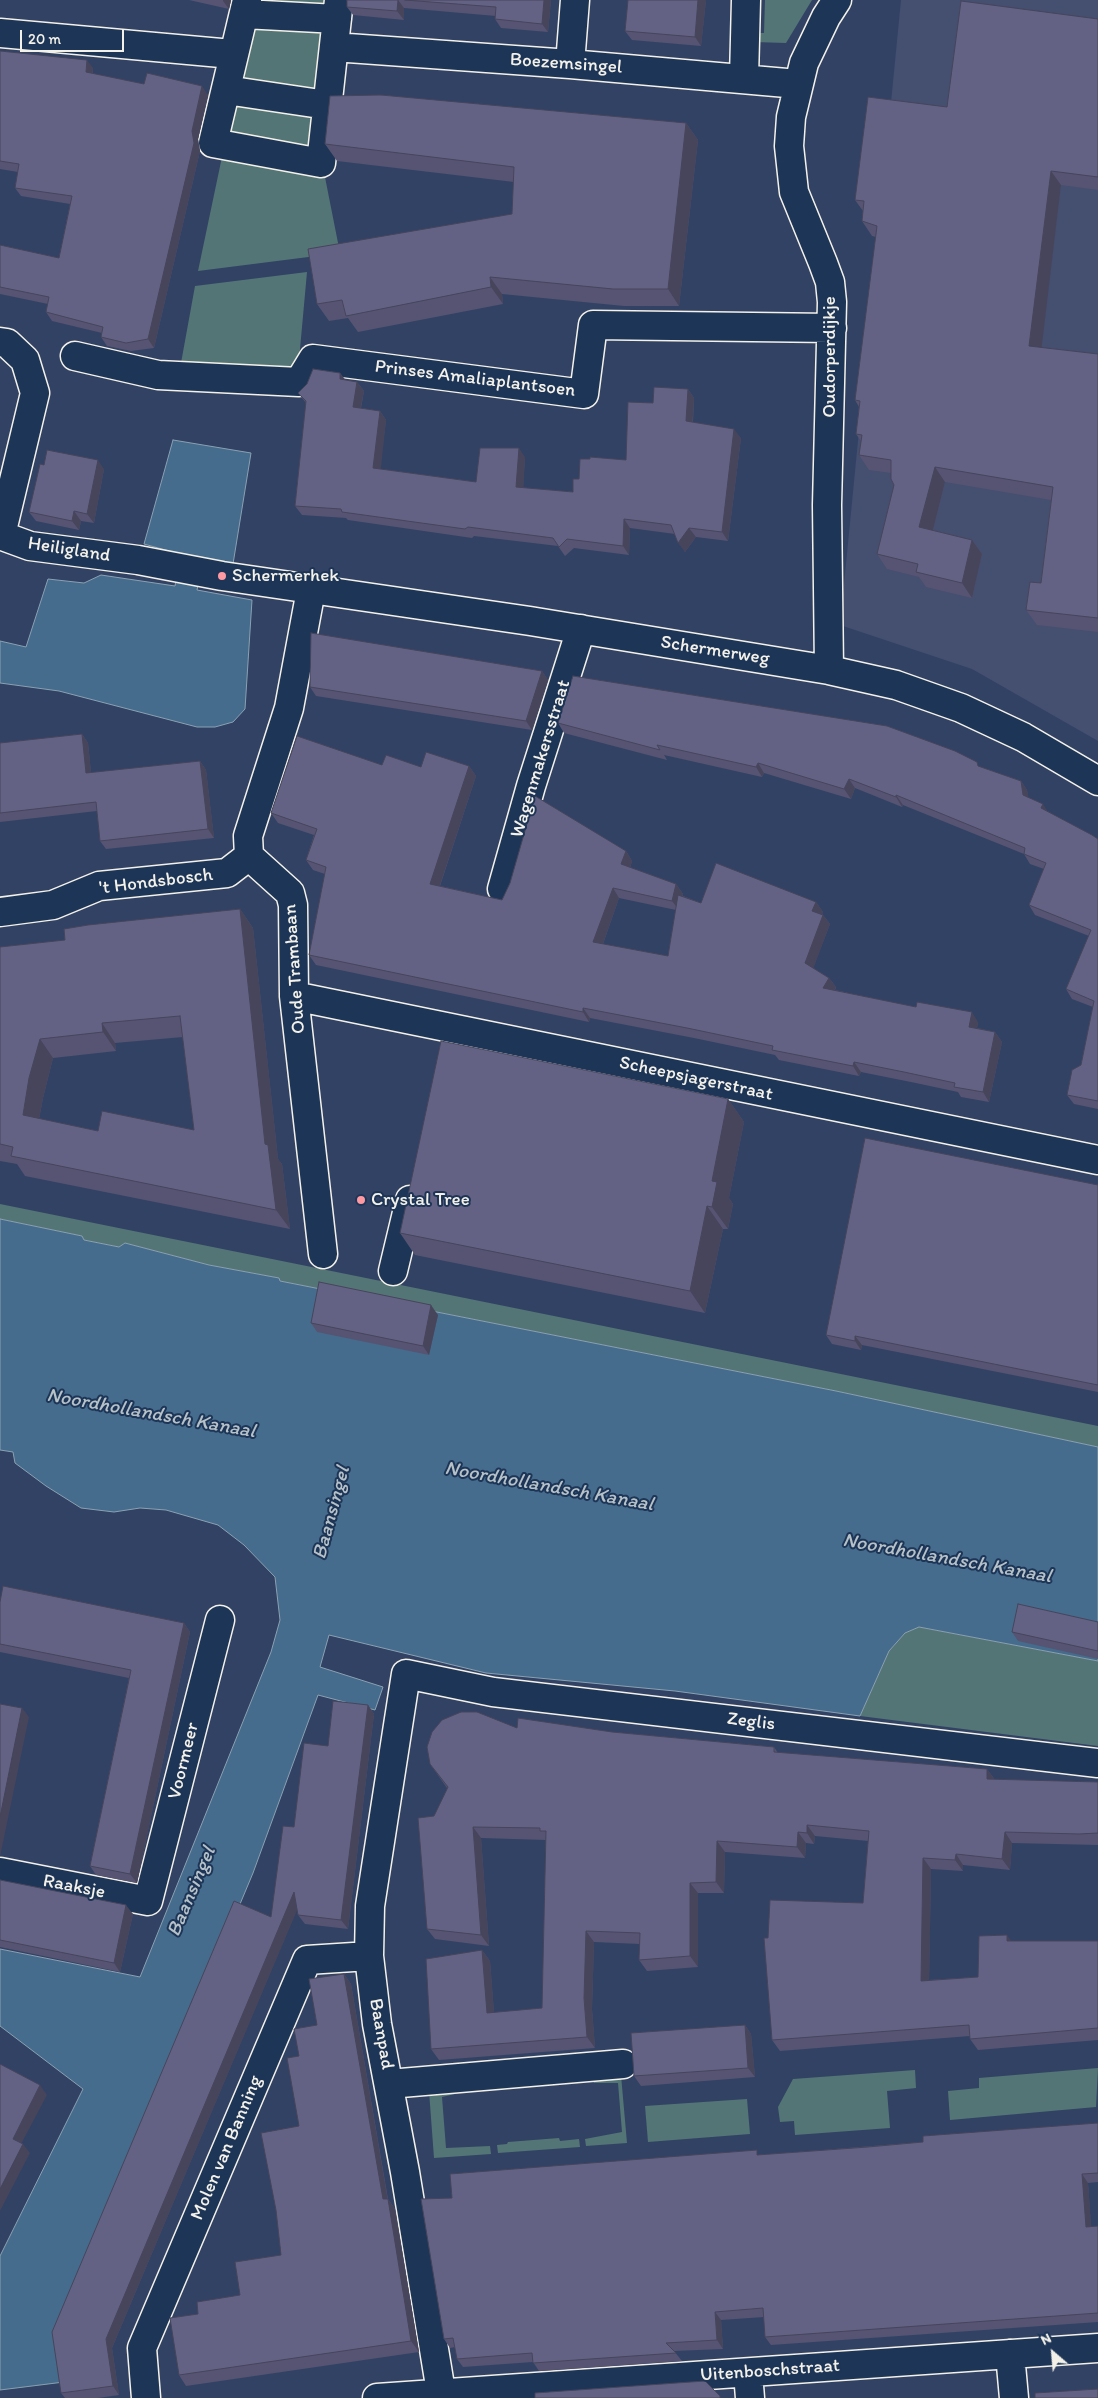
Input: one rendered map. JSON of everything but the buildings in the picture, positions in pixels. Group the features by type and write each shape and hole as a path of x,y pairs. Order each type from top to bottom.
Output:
{"street":[{"path":"570,64 575,0"},
{"path":"744,78 746,0"},
{"name":"Oudorperdijkje","path":"829,670 827,505 832,302 830,282 800,209 790,173 789,146 798,84 813,43 838,0"},
{"path":"245,7 338,10 343,48 327,104 320,163 213,143 226,90 232,54 245,7"},
{"path":"0,33 232,54"},
{"name":"Boezemsingel","path":"343,48 570,64 798,84"},
{"path":"226,90 327,104"},
{"name":"Prinses Amaliaplantsoen","path":"75,356 158,375 299,382 313,359 364,364 584,394 593,325 832,328"},
{"path":"0,535 36,393 25,360 3,343"},
{"name":"Heiligland","path":"0,535 30,546 138,560 311,590"},
{"path":"250,856 248,836 289,708 311,590"},
{"name":"Schermerweg","path":"311,590 581,629 829,670 896,685 961,708 1023,736 1098,781"},
{"name":"Wagenmakersstraat","path":"502,889 531,786 581,629"},
{"name":"'t Hondsbosch","path":"0,912 53,905 99,886 227,873 250,856"},
{"name":"Oude Trambaan","path":"250,856 290,893 293,904 294,996 323,1254"},
{"name":"Scheepsjagerstraat","path":"294,996 814,1104 1098,1160"},
{"path":"442,1057 449,1028"},
{"path":"393,1271 416,1174"},
{"name":"Voormeer","path":"148,1901 220,1620"},
{"name":"Zeglis","path":"406,1674 493,1692 1098,1762"},
{"name":"Baanpad","path":"406,1674 370,1906 369,1956 377,2024 453,2394"},
{"name":"Raaksje","path":"0,1872 148,1901"},
{"name":"Molen van Banning","path":"146,2398 142,2348 307,1960 369,1956"},
{"path":"389,2084 623,2064"},
{"name":"Uitenboschstraat","path":"453,2394 749,2385 1010,2354 1098,2348"},
{"path":"1010,2354 1014,2398"},
{"path":"377,2398 453,2394"}],"shaded area":[{"path":"901,0 1098,0 1098,741 972,669 840,625"}],"green space":[{"path":"255,0 335,0 322,162 340,253 198,271"},
{"path":"765,0 812,0 786,43 754,42 756,33 764,33"},
{"path":"307,272 298,371 181,363 195,286"},
{"path":"0,1204 1098,1426 1098,1447 836,1391 280,1281 279,1278 209,1265 125,1243 119,1247 84,1240 82,1236 0,1219"},
{"path":"919,1627 1098,1661 1098,1746 860,1716 889,1651 905,1633"},
{"path":"1098,2068 1096,2107 950,2120 948,2091 979,2088 979,2078"},
{"path":"915,2070 916,2088 887,2091 890,2128 795,2135 794,2121 780,2122 778,2107 793,2079"},
{"path":"621,2075 627,2143 586,2146 585,2139 622,2132 618,2083 594,2083 592,2079"},
{"path":"429,2091 468,2091 442,2097 446,2148 490,2146 491,2154 434,2158"},
{"path":"747,2099 750,2134 648,2142 645,2106"},
{"path":"559,2138 560,2141 579,2139 580,2147 498,2153 497,2145 507,2144 508,2142"}],"water":[{"path":"173,440 251,453 233,564 203,558 197,590 252,600 245,709 233,722 215,727 197,727 59,691 0,683 0,641 26,647 48,579 84,583 101,575 175,586 180,554 144,544"},
{"path":"0,1219 82,1236 84,1240 119,1247 125,1243 209,1265 279,1278 280,1281 836,1391 1098,1447 1098,1661 919,1627 905,1633 889,1651 860,1716 675,1691 486,1673 329,1635 320,1667 383,1687 375,1710 318,1695 253,1873 57,2341 64,2382 0,2390 0,2256 83,2089 0,2026 0,1949 140,1977 271,1652 280,1620 275,1577 244,1545 218,1525 166,1510 140,1508 114,1512 81,1508 46,1486 15,1463 13,1452 0,1450"}],"place":[{"name":"Schermerhek","path":"222,576"},
{"name":"Crystal Tree","path":"361,1200"}],"water label":[{"name":"Noordhollandsch Kanaal","path":"151,1414"},
{"name":"Noordhollandsch Kanaal","path":"549,1487"},
{"name":"Baansingel","path":"332,1513"},
{"name":"Noordhollandsch Kanaal","path":"947,1559"},
{"name":"Baansingel","path":"192,1892"}]}
